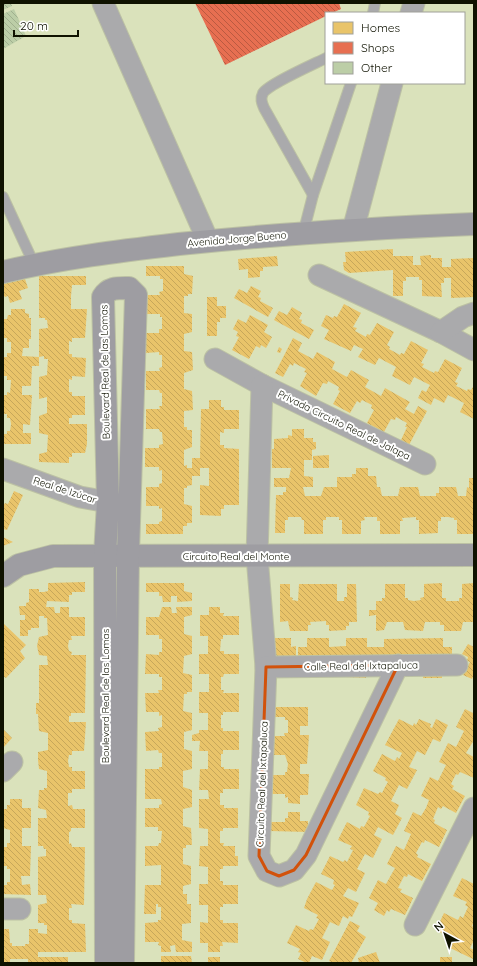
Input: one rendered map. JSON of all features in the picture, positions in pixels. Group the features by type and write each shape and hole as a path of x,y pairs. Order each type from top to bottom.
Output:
{"street":[{"path":"103,3 208,241"},
{"path":"352,230 392,84"},
{"name":"Avenida Jorge Bueno","path":"3,272 34,264 101,253 208,241 352,230 474,224"},
{"path":"319,275 441,332 474,350"},
{"name":"Boulevard Real de las Lomas","path":"106,963 105,556 108,503 103,297 106,291 112,289 129,288 136,295 128,555 123,963"},
{"path":"441,332 463,317 474,313"},
{"name":"Privada Circuito Real de Jalapa","path":"215,359 262,385 425,464"},
{"name":"Privada Circuito Real de Jalapa","path":"257,556 262,385"},
{"name":"Real de Izúcar","path":"3,469 80,497 108,503 129,505"},
{"name":"Circuito Real del Monte","path":"3,576 19,565 52,556 474,555"},
{"name":"Circuito Real del Ixtapaluca","path":"257,556 266,667 259,856 267,870 279,876 294,870 306,855 398,665"},
{"name":"Calle Real del Ixtapaluca","path":"266,667 457,665"},
{"path":"415,924 474,808"}],"lane":[{"path":"313,195 264,108 261,99 264,92 272,85 325,58"},
{"path":"303,234 313,195 351,84"},
{"path":"3,197 34,264"}],"highlighted area":[{"path":"398,665 306,855 294,870 279,876 267,871 259,856 266,667"}],"building: Homes":[{"path":"393,249 393,256 413,256 413,265 421,265 420,256 431,255 431,258 442,258 442,267 451,267 451,259 474,258 474,297 451,298 451,278 444,278 444,283 441,283 442,297 422,296 422,280 419,280 419,277 406,277 406,281 403,281 403,296 393,296 393,270 349,273 344,270 343,262 346,262 345,252"},
{"path":"277,256 278,266 263,267 263,271 260,271 260,277 248,278 248,269 239,270 238,259"},
{"path":"146,266 184,266 184,274 193,276 192,294 184,296 184,313 192,314 192,332 184,334 184,351 192,352 193,370 184,373 184,389 192,391 193,410 184,411 184,427 187,427 187,430 192,430 192,447 184,450 184,466 187,465 187,468 192,468 192,458 200,458 201,409 209,409 209,400 221,400 221,407 224,407 224,410 239,410 239,429 224,429 224,433 220,432 220,445 224,445 224,448 239,449 239,505 224,505 224,509 221,509 221,516 200,515 200,485 209,486 209,468 200,468 200,476 192,476 192,485 184,488 184,504 192,506 192,523 187,523 187,526 183,526 183,534 146,534 146,524 159,524 159,522 162,521 162,508 159,509 159,506 146,506 146,487 159,487 159,484 162,483 162,470 159,471 159,467 145,467 145,448 159,448 159,445 163,444 162,432 160,432 159,429 146,429 146,409 160,409 159,406 162,406 162,393 160,393 159,390 146,390 146,371 160,371 159,368 162,367 162,355 159,355 159,352 146,353 146,333 159,333 159,329 162,329 162,317 160,317 160,314 147,314 146,295 160,295 159,292 163,291 163,279 160,279 160,276 146,276"},
{"path":"39,276 86,276 86,285 72,285 71,296 71,309 87,309 85,338 72,338 72,342 69,341 69,354 72,354 72,357 86,358 85,377 72,376 72,380 69,379 69,392 72,392 72,396 85,396 85,415 72,415 72,418 69,418 69,424 87,424 87,444 85,453 72,453 72,457 69,457 69,463 39,462 39,454 47,452 48,435 39,433 39,416 47,413 47,397 39,399 39,377 47,375 48,359 44,359 44,356 39,357 39,329 48,328 47,320 45,320 45,318 39,318"},
{"path":"25,279 28,288 19,291 22,299 10,303 8,296 5,297 3,294 3,284"},
{"path":"251,286 261,291 258,297 261,298 260,301 273,308 268,317 234,298 239,289 247,293"},
{"path":"207,297 217,297 217,306 226,306 226,318 220,318 220,322 217,322 217,336 207,336"},
{"path":"344,304 361,313 353,327 357,328 355,331 366,337 367,334 370,335 377,323 394,332 387,345 390,347 389,349 400,355 401,353 404,354 411,341 428,350 421,363 424,364 422,367 434,373 435,371 438,372 445,359 462,368 455,382 458,383 456,386 467,391 468,389 471,390 474,385 474,419 460,412 464,403 448,395 444,403 434,398 431,405 418,398 422,390 426,392 430,385 414,377 410,385 392,376 396,367 379,358 375,365 358,357 363,349 354,345 351,351 324,339 329,330 321,326 326,315 333,318 334,316 337,317"},
{"path":"292,307 302,313 299,319 302,320 301,323 314,330 309,339 274,320 279,311 287,315"},
{"path":"11,309 25,309 25,313 29,314 29,318 31,318 31,339 29,339 29,348 23,348 22,356 39,357 39,366 32,366 31,386 22,386 22,395 32,395 30,425 23,424 23,433 31,433 31,444 3,444 3,434 7,434 7,431 10,431 11,424 10,418 7,418 7,414 3,414 3,395 7,395 7,392 10,393 11,380 7,380 7,376 3,376 3,357 7,357 7,353 11,353 11,342 7,342 7,338 3,338 3,319 7,319 8,315 11,315"},
{"path":"250,315 268,325 264,332 272,337 266,348 261,345 260,348 256,346 249,359 232,350 239,337 236,336 238,332 233,329 238,319 246,323"},
{"path":"293,338 302,343 298,351 313,359 317,352 335,362 332,369 347,377 351,370 369,380 365,387 381,396 385,388 410,402 405,409 414,414 418,406 427,411 409,445 401,440 407,427 405,427 407,423 396,417 395,420 391,419 384,432 367,423 374,410 371,408 372,405 362,400 360,403 357,401 350,413 333,404 340,391 338,390 339,387 328,381 327,384 323,383 316,396 300,386 307,373 304,372 306,369 294,363 293,366 290,364 283,377 275,373"},
{"path":"279,347 282,349 280,353 277,352"},
{"path":"292,429 304,429 304,438 313,438 313,442 316,442 316,449 312,450 312,460 304,460 304,476 313,477 313,487 303,487 305,496 321,496 324,487 337,487 337,477 352,477 352,474 356,474 356,468 368,468 368,476 376,476 377,487 380,487 382,496 398,496 400,487 418,487 420,496 436,496 436,493 439,493 439,487 456,487 458,496 466,496 467,487 469,488 469,478 474,478 474,534 457,534 457,520 448,517 441,517 441,521 438,521 438,533 419,534 419,520 416,520 416,517 402,518 403,521 400,521 400,534 380,534 380,521 377,521 377,517 364,517 365,520 361,521 361,534 342,534 342,520 339,520 339,517 326,517 326,520 323,520 323,534 304,534 304,520 302,520 301,517 288,517 288,520 285,520 285,533 275,533 276,495 283,495 283,492 286,492 286,487 274,487 274,478 289,478 291,468 272,468 272,449 274,449 274,439 288,438 288,435 292,436"},
{"path":"329,455 329,468 313,468 313,456"},
{"path":"14,491 23,495 7,530 3,529 3,506 5,503 8,504"},
{"path":"3,537 13,542 3,546"},
{"path":"85,582 85,592 72,592 72,595 69,595 69,602 47,601 46,607 54,607 55,613 60,613 60,607 69,607 69,617 85,617 85,636 71,636 72,640 69,640 68,646 69,651 72,652 71,655 86,655 85,713 71,713 71,716 69,716 69,722 86,722 84,751 72,751 72,755 69,755 68,761 69,767 72,767 72,771 85,771 85,789 72,789 72,793 68,793 68,806 72,805 73,809 85,809 85,828 71,828 71,831 69,832 69,844 71,843 72,847 85,847 84,905 71,904 72,908 69,908 69,920 72,920 72,923 85,924 86,952 38,952 38,957 68,957 68,963 28,963 28,959 10,959 10,963 3,963 3,929 9,929 10,943 12,943 12,946 25,946 25,944 29,944 29,929 38,929 38,933 47,934 47,925 44,925 44,923 38,923 38,905 47,903 46,895 38,895 38,857 46,856 46,849 44,849 43,846 38,846 38,818 47,818 46,810 38,808 39,790 44,790 44,788 47,788 47,771 39,769 38,752 48,750 48,733 39,731 36,703 39,703 39,665 48,665 47,656 39,655 37,646 39,637 48,635 47,618 44,618 44,616 39,616 39,628 31,628 31,630 28,630 28,636 20,636 20,620 25,620 25,615 20,615 19,606 26,606 26,603 29,602 29,589 39,589 39,592 44,592 48,591 48,583"},
{"path":"146,583 184,583 184,591 192,593 192,601 177,602 177,596 171,596 171,602 163,602 162,596 159,596 159,592 146,592"},
{"path":"442,583 442,598 446,598 446,601 459,601 459,598 462,598 462,584 474,583 474,622 463,622 461,631 444,631 444,625 440,625 440,622 425,622 423,631 405,630 403,622 387,622 384,630 376,631 376,615 369,616 369,610 376,610 376,601 382,601 382,598 385,598 385,584 405,584 405,598 414,601 421,600 420,598 424,597 424,584"},
{"path":"280,584 290,584 290,597 293,598 292,600 298,601 299,584 337,584 337,601 344,601 344,597 347,597 347,584 356,584 357,622 349,622 349,626 346,626 346,630 329,631 329,625 326,625 326,621 310,622 311,625 308,625 308,631 290,631 288,621 280,622"},
{"path":"162,607 171,607 172,613 177,613 176,607 192,607 192,615 184,617 184,634 192,636 192,654 184,656 183,673 192,675 192,692 187,692 187,694 184,694 183,711 192,713 192,730 184,732 184,749 192,751 192,769 183,771 183,787 192,790 192,807 183,809 183,826 191,828 192,845 186,845 186,848 183,848 183,864 191,866 191,884 183,886 183,894 187,894 187,904 191,904 191,923 182,924 182,940 192,942 192,952 176,952 175,945 170,946 171,952 161,952 161,946 158,945 159,942 145,942 145,923 158,922 158,920 161,920 161,907 158,907 158,904 156,904 156,914 144,914 145,885 161,885 161,865 145,866 145,846 158,846 159,843 161,843 162,831 158,831 158,827 145,827 145,808 159,808 159,805 162,804 161,799 145,799 145,769 159,769 159,767 162,767 162,753 159,753 158,750 146,751 145,732 159,731 158,728 162,727 162,715 159,716 159,712 146,712 145,693 159,693 158,690 162,690 162,677 159,677 159,674 145,674 146,654 159,655 159,652 162,652 162,639 159,639 159,635 146,635 146,617 159,617"},
{"path":"209,607 220,607 220,613 224,613 223,616 239,616 239,635 223,635 223,639 221,639 220,651 224,651 224,654 239,654 239,674 224,674 223,677 221,677 221,690 224,690 223,693 239,693 239,712 223,712 223,715 221,715 221,728 223,728 223,731 239,731 239,750 223,750 223,754 221,754 221,767 224,767 224,769 239,769 239,789 223,789 223,793 220,793 220,805 224,805 224,808 238,808 238,828 223,828 223,831 220,831 220,843 224,843 223,846 235,846 235,856 238,856 238,866 223,866 223,869 220,869 220,881 223,881 223,885 238,885 238,904 223,904 223,907 220,907 220,920 223,920 223,923 238,923 238,943 222,942 223,946 220,946 220,952 208,952 208,943 200,943 200,922 208,923 208,905 199,905 199,884 208,884 208,867 199,866 200,846 208,846 208,829 199,828 199,799 209,799 208,790 199,790 200,769 208,769 208,751 199,751 200,741 192,741 192,735 199,733 199,730 208,730 208,713 199,713 199,692 209,692 209,674 199,674 199,654 208,654 208,636 200,636 200,615 209,615"},
{"path":"3,623 26,645 20,651 25,658 6,678 3,676"},
{"path":"271,638 291,638 291,647 296,646 296,659 279,677"},
{"path":"307,638 329,638 329,647 346,646 346,638 367,638 367,647 384,647 384,639 443,638 443,647 452,647 452,660 442,663 442,678 423,678 423,663 404,663 404,677 385,678 365,662 366,678 346,677 346,662 328,662 328,677 308,677 308,662 298,659 298,647 307,647"},
{"path":"468,644 474,647 474,674 472,679 463,675 470,662 467,661 468,657 462,654"},
{"path":"270,707 308,707 308,726 300,726 300,735 309,735 307,764 300,764 300,774 309,774 308,795 300,795 300,804 288,803 288,797 285,798 285,794 270,794 270,775 285,775 288,764 285,755 269,755 270,736 285,736 284,733 288,733 288,720 285,720 285,717 270,717"},
{"path":"465,709 473,713 474,710 474,740 466,753 474,757 474,778 460,772 458,775 456,774 451,784 454,786 452,789 465,796 456,813 443,806 441,809 438,807 433,819 435,820 434,823 447,830 439,847 425,840 424,843 422,842 416,853 418,855 417,857 431,864 422,881 408,874 407,877 404,876 398,888 402,889 400,892 413,898 405,915 391,909 389,912 387,910 384,916 374,910 378,903 369,898 378,880 386,884 395,868 387,864 396,846 404,850 411,834 404,831 413,812 421,816 426,808 429,800 421,796 430,777 438,781 446,765 439,762 448,743 456,747 464,731 456,727"},
{"path":"399,719 413,726 414,723 416,725 419,719 431,724 430,727 432,728 436,719 448,725 440,742 433,739 425,755 417,751 409,767 417,770 407,789 399,785 391,801 399,805 395,814 402,818 393,835 378,827 374,835 382,839 373,858 365,854 357,869 365,873 356,892 348,888 343,896 359,903 352,917 349,916 348,919 343,916 339,926 330,922 322,938 330,942 322,960 312,956 309,963 307,963 298,959 301,953 298,952 300,949 287,943 296,925 309,931 310,929 313,930 319,919 316,918 318,915 304,908 307,899 316,882 332,890 335,885 333,884 334,880 321,874 330,856 343,862 345,860 347,862 353,850 350,849 352,846 338,840 347,822 360,829 361,826 364,827 370,816 368,815 369,812 356,805 364,788 378,794 380,792 382,793 388,782 385,780 386,778 373,771 382,754 395,761 397,757 399,759 402,753 385,745"},
{"path":"3,729 12,738 3,748"},
{"path":"10,799 22,799 22,808 31,808 31,828 22,828 22,846 31,846 30,876 21,876 22,885 30,884 31,895 3,894 3,885 7,885 7,882 10,882 10,869 7,869 7,866 3,866 3,847 7,847 7,843 10,843 10,830 3,828 3,809 7,809 7,805 10,805"},
{"path":"288,812 300,812 300,821 308,821 308,832 270,831 270,822 285,822 285,818 288,818"},
{"path":"462,878 474,884 474,921 472,926 474,927 474,940 470,948 474,950 473,959 448,947 452,938 436,930 444,913 458,920 460,916 463,918 468,907 465,905 467,902 453,896"},
{"path":"350,921 360,926 357,931 366,937 351,963 333,963 329,961"},
{"path":"376,952 380,963 359,963 358,958"},
{"path":"161,956 191,956 192,963 161,963"},
{"path":"208,957 220,957 220,963 208,963"},
{"path":"440,957 452,957 452,963 440,963"}],"building: Shops":[{"path":"195,3 339,3 341,9 334,12 325,12 325,16 225,65"}],"building: Other":[{"path":"3,3 11,3 12,6 3,10"},
{"path":"14,9 26,36 3,49 3,14"}]}
